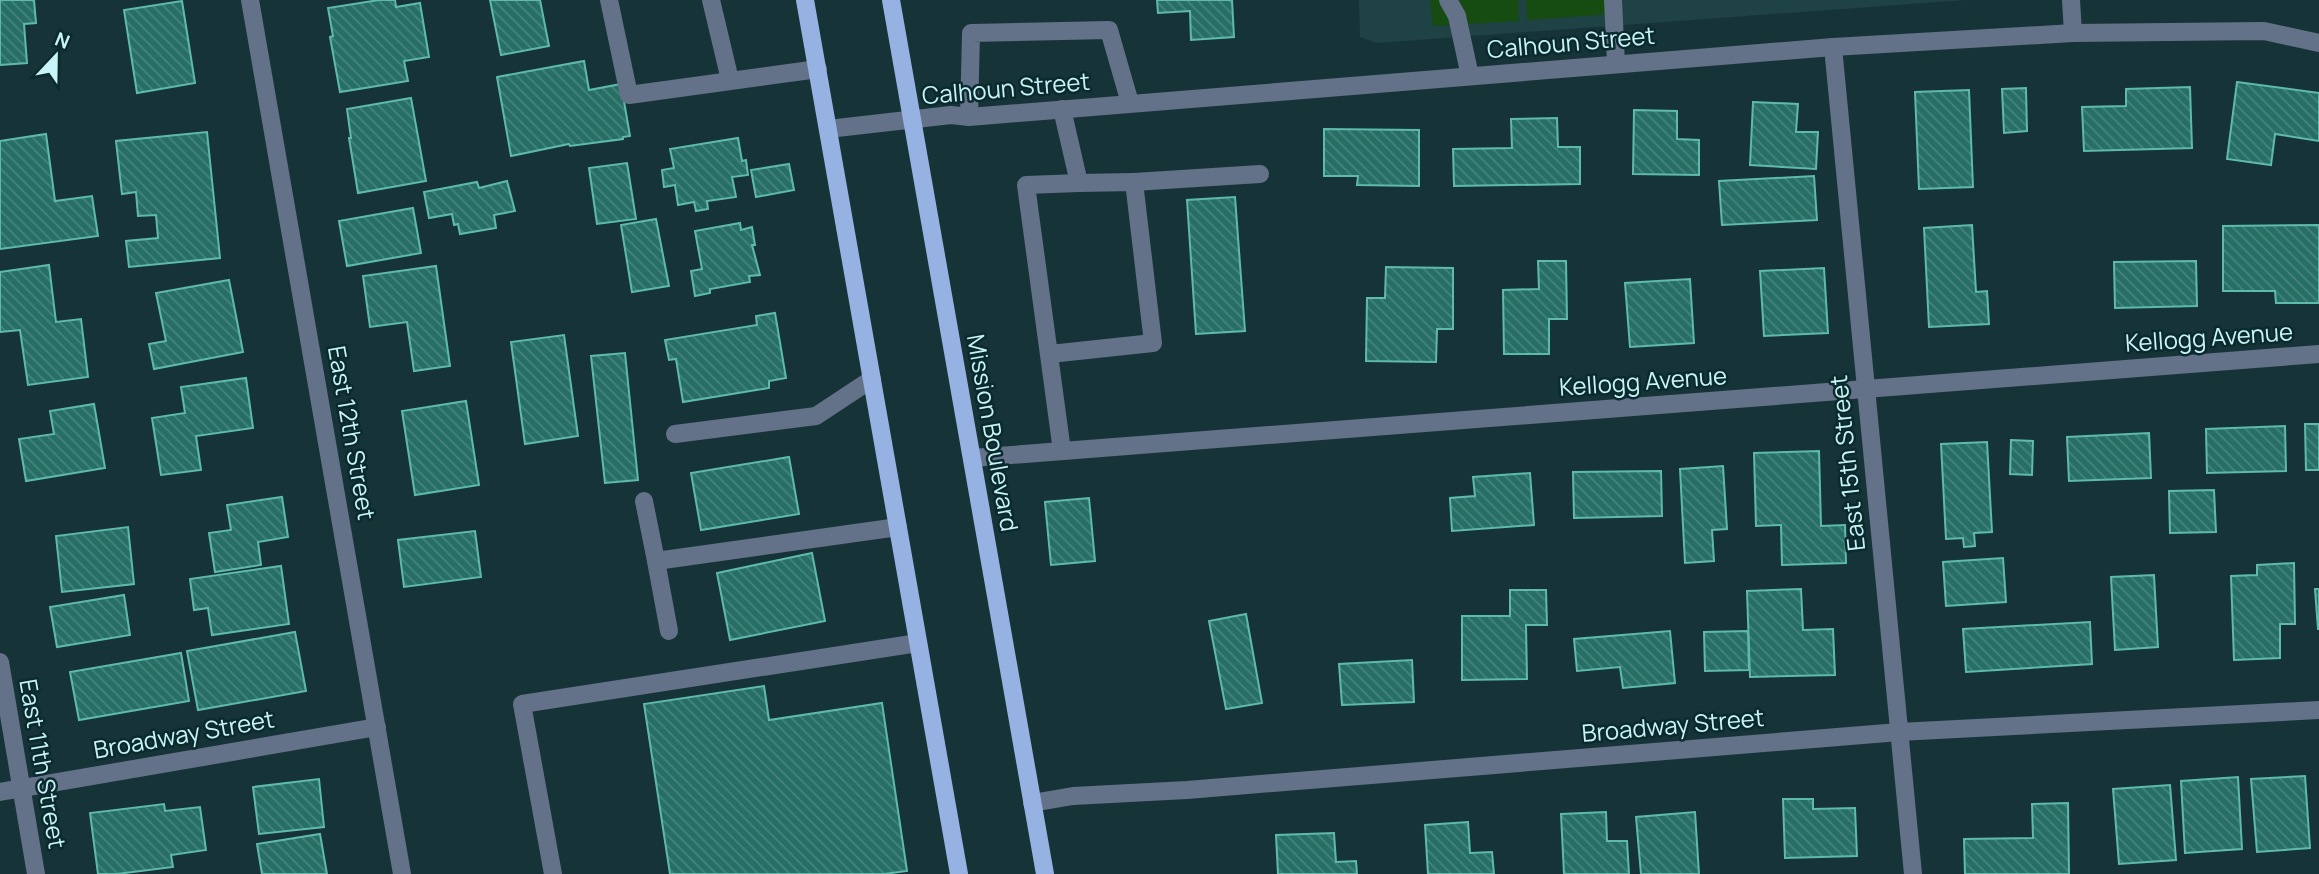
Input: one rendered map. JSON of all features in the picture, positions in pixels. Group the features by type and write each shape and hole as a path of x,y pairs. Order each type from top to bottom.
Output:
{"main road":[{"path":"805,0 959,874"},
{"name":"Mission Boulevard","path":"891,0 1045,874"}],"street":[{"name":"East 12th Street","path":"250,0 402,874"},
{"path":"609,0 629,95 818,69"},
{"path":"711,0 730,80"},
{"path":"1448,0 1457,16 1470,76"},
{"path":"1613,0 1616,64"},
{"path":"2071,0 2073,33"},
{"path":"969,117 971,33 1110,30 1130,103"},
{"name":"Calhoun Street","path":"828,129 951,116 969,117 1833,47 2073,33 2264,31 2319,43"},
{"name":"East 15th Street","path":"1833,47 1913,874"},
{"path":"1062,109 1079,183"},
{"path":"1062,451 1026,185 1260,174"},
{"path":"1050,354 1153,343 1134,182"},
{"name":"Kellogg Avenue","path":"972,458 2319,354"},
{"path":"676,434 816,416 872,379"},
{"path":"644,501 669,631"},
{"path":"656,561 898,527"},
{"path":"553,874 522,705 918,643"},
{"name":"East 11th Street","path":"0,662 36,874"},
{"name":"Broadway Street","path":"1032,803 1073,796 1187,790 1899,732 2319,710"},
{"name":"Broadway Street","path":"0,792 377,727"}],"shaded area":[{"path":"1359,0 1966,0 1377,43 1360,37"}],"green space":[{"path":"1430,0 1518,0 1519,21 1433,26"},
{"path":"1526,0 1612,0 1613,14 1527,20"}],"building":[{"path":"0,0 34,0 36,23 24,24 27,63 0,65"},
{"path":"395,0 396,7 420,3 429,57 404,61 408,81 340,92 330,37 333,36 328,8"},
{"path":"490,0 540,0 549,46 501,55"},
{"path":"1157,0 1232,0 1234,37 1191,40 1190,11 1158,13"},
{"path":"182,1 195,83 137,93 124,10"},
{"path":"584,61 589,90 621,84 630,136 570,146 569,144 511,156 497,77"},
{"path":"2237,82 2319,93 2319,141 2275,134 2271,165 2227,159"},
{"path":"2190,87 2192,148 2084,151 2082,107 2126,106 2126,89"},
{"path":"2026,88 2027,131 2004,133 2002,89"},
{"path":"1969,90 1973,187 1919,189 1915,92"},
{"path":"411,98 426,181 358,193 347,109"},
{"path":"1753,102 1798,104 1796,132 1818,132 1816,169 1750,165"},
{"path":"1634,110 1677,111 1677,139 1699,140 1699,175 1633,174"},
{"path":"1557,118 1558,147 1580,147 1580,184 1454,186 1453,149 1512,148 1511,119"},
{"path":"1324,129 1419,130 1419,186 1357,185 1358,176 1324,176"},
{"path":"207,132 220,258 129,267 126,241 158,238 156,215 138,216 136,192 122,194 116,141"},
{"path":"46,134 55,201 92,196 98,236 0,249 0,141"},
{"path":"738,138 742,161 746,160 748,175 732,177 736,197 707,201 708,209 696,211 694,202 678,205 675,185 664,187 662,170 674,168 670,149"},
{"path":"627,163 636,219 597,224 589,168"},
{"path":"789,164 794,190 756,197 751,170"},
{"path":"1814,176 1817,220 1722,225 1719,181"},
{"path":"507,181 515,211 494,215 496,228 460,234 458,224 454,225 452,214 429,218 424,192 477,182 479,188"},
{"path":"1235,197 1245,331 1196,334 1187,200"},
{"path":"413,208 421,253 347,266 339,221"},
{"path":"656,219 669,286 632,292 621,225"},
{"path":"740,223 741,230 752,227 755,245 752,245 760,275 749,276 750,282 710,289 710,293 695,296 691,271 702,269 695,231"},
{"path":"1972,225 1976,292 1987,291 1989,324 1929,327 1924,228"},
{"path":"2319,225 2319,303 2276,303 2275,291 2223,291 2223,226"},
{"path":"1538,261 1566,261 1567,319 1549,319 1549,354 1504,354 1503,290 1539,289"},
{"path":"2196,261 2197,306 2115,308 2114,262"},
{"path":"49,265 56,322 81,319 88,377 28,385 20,330 0,332 0,272"},
{"path":"436,266 450,366 414,371 407,322 370,327 363,276"},
{"path":"1386,267 1453,268 1453,329 1437,329 1436,362 1366,361 1367,298 1385,298"},
{"path":"1824,268 1828,333 1764,336 1760,271"},
{"path":"1690,279 1694,343 1630,347 1625,283"},
{"path":"229,280 243,352 154,369 149,344 166,341 156,293"},
{"path":"775,313 786,378 769,381 769,388 683,402 676,359 669,360 665,340 757,325 756,316"},
{"path":"564,335 578,436 525,444 511,342"},
{"path":"625,353 638,480 605,483 591,356"},
{"path":"246,378 253,428 196,436 201,470 161,475 152,418 185,413 181,387"},
{"path":"466,401 479,485 415,495 402,411"},
{"path":"94,404 105,468 26,481 19,439 54,434 50,411"},
{"path":"2305,424 2319,424 2319,470 2306,470"},
{"path":"2285,426 2286,471 2207,473 2206,429"},
{"path":"2149,433 2151,478 2069,481 2067,437"},
{"path":"2011,440 2033,441 2032,475 2010,474"},
{"path":"1987,442 1992,532 1974,533 1975,546 1964,547 1963,538 1946,539 1941,444"},
{"path":"1819,451 1821,526 1845,525 1846,563 1782,565 1781,525 1756,526 1754,453"},
{"path":"789,457 799,514 701,530 691,473"},
{"path":"1723,466 1727,529 1712,530 1714,561 1685,563 1680,469"},
{"path":"1661,471 1662,516 1574,518 1573,472"},
{"path":"1530,473 1534,525 1452,531 1450,498 1475,496 1473,477"},
{"path":"2214,490 2216,532 2170,533 2169,491"},
{"path":"282,497 288,537 258,542 261,565 215,572 209,533 231,530 227,505"},
{"path":"1089,498 1095,561 1051,565 1045,502"},
{"path":"128,527 134,584 62,592 56,536"},
{"path":"475,531 481,577 404,587 398,540"},
{"path":"812,553 825,621 730,640 717,573"},
{"path":"2003,558 2006,602 1946,606 1943,562"},
{"path":"2294,563 2295,624 2280,624 2280,658 2234,660 2231,576 2257,575 2257,565"},
{"path":"281,566 289,624 212,635 208,608 194,610 190,579"},
{"path":"2154,575 2158,647 2115,650 2111,577"},
{"path":"1801,589 1803,630 1833,629 1835,675 1750,677 1747,591"},
{"path":"2315,589 2319,589 2319,629 2318,629"},
{"path":"1510,590 1546,590 1547,625 1526,625 1527,679 1462,680 1462,616 1510,616"},
{"path":"124,595 130,635 57,647 50,607"},
{"path":"1246,614 1262,703 1226,709 1209,621"},
{"path":"2090,622 2092,664 1966,672 1963,629"},
{"path":"1670,631 1675,683 1623,688 1620,667 1577,671 1574,639"},
{"path":"1748,631 1749,670 1705,671 1704,632"},
{"path":"295,632 306,691 198,710 187,651"},
{"path":"181,653 189,701 79,720 70,672"},
{"path":"1412,660 1414,702 1342,705 1339,664"},
{"path":"764,686 769,720 882,703 907,871 884,874 670,874 644,704"},
{"path":"2305,776 2310,848 2257,852 2251,779"},
{"path":"2238,777 2242,849 2185,853 2181,781"},
{"path":"319,779 324,827 259,834 253,787"},
{"path":"2170,785 2176,860 2119,864 2113,789"},
{"path":"1783,799 1813,799 1813,809 1855,808 1857,856 1785,858"},
{"path":"2068,803 2069,874 1965,874 1964,839 2033,838 2032,804"},
{"path":"164,804 165,811 200,807 206,850 171,855 173,867 98,874 90,813"},
{"path":"1606,812 1607,841 1627,841 1629,874 1564,874 1561,814"},
{"path":"1695,812 1699,874 1641,874 1636,817"},
{"path":"1468,822 1470,853 1492,852 1494,874 1428,874 1425,825"},
{"path":"1334,833 1336,862 1356,861 1357,874 1278,874 1276,835"},
{"path":"320,834 327,874 262,874 257,844"}]}
